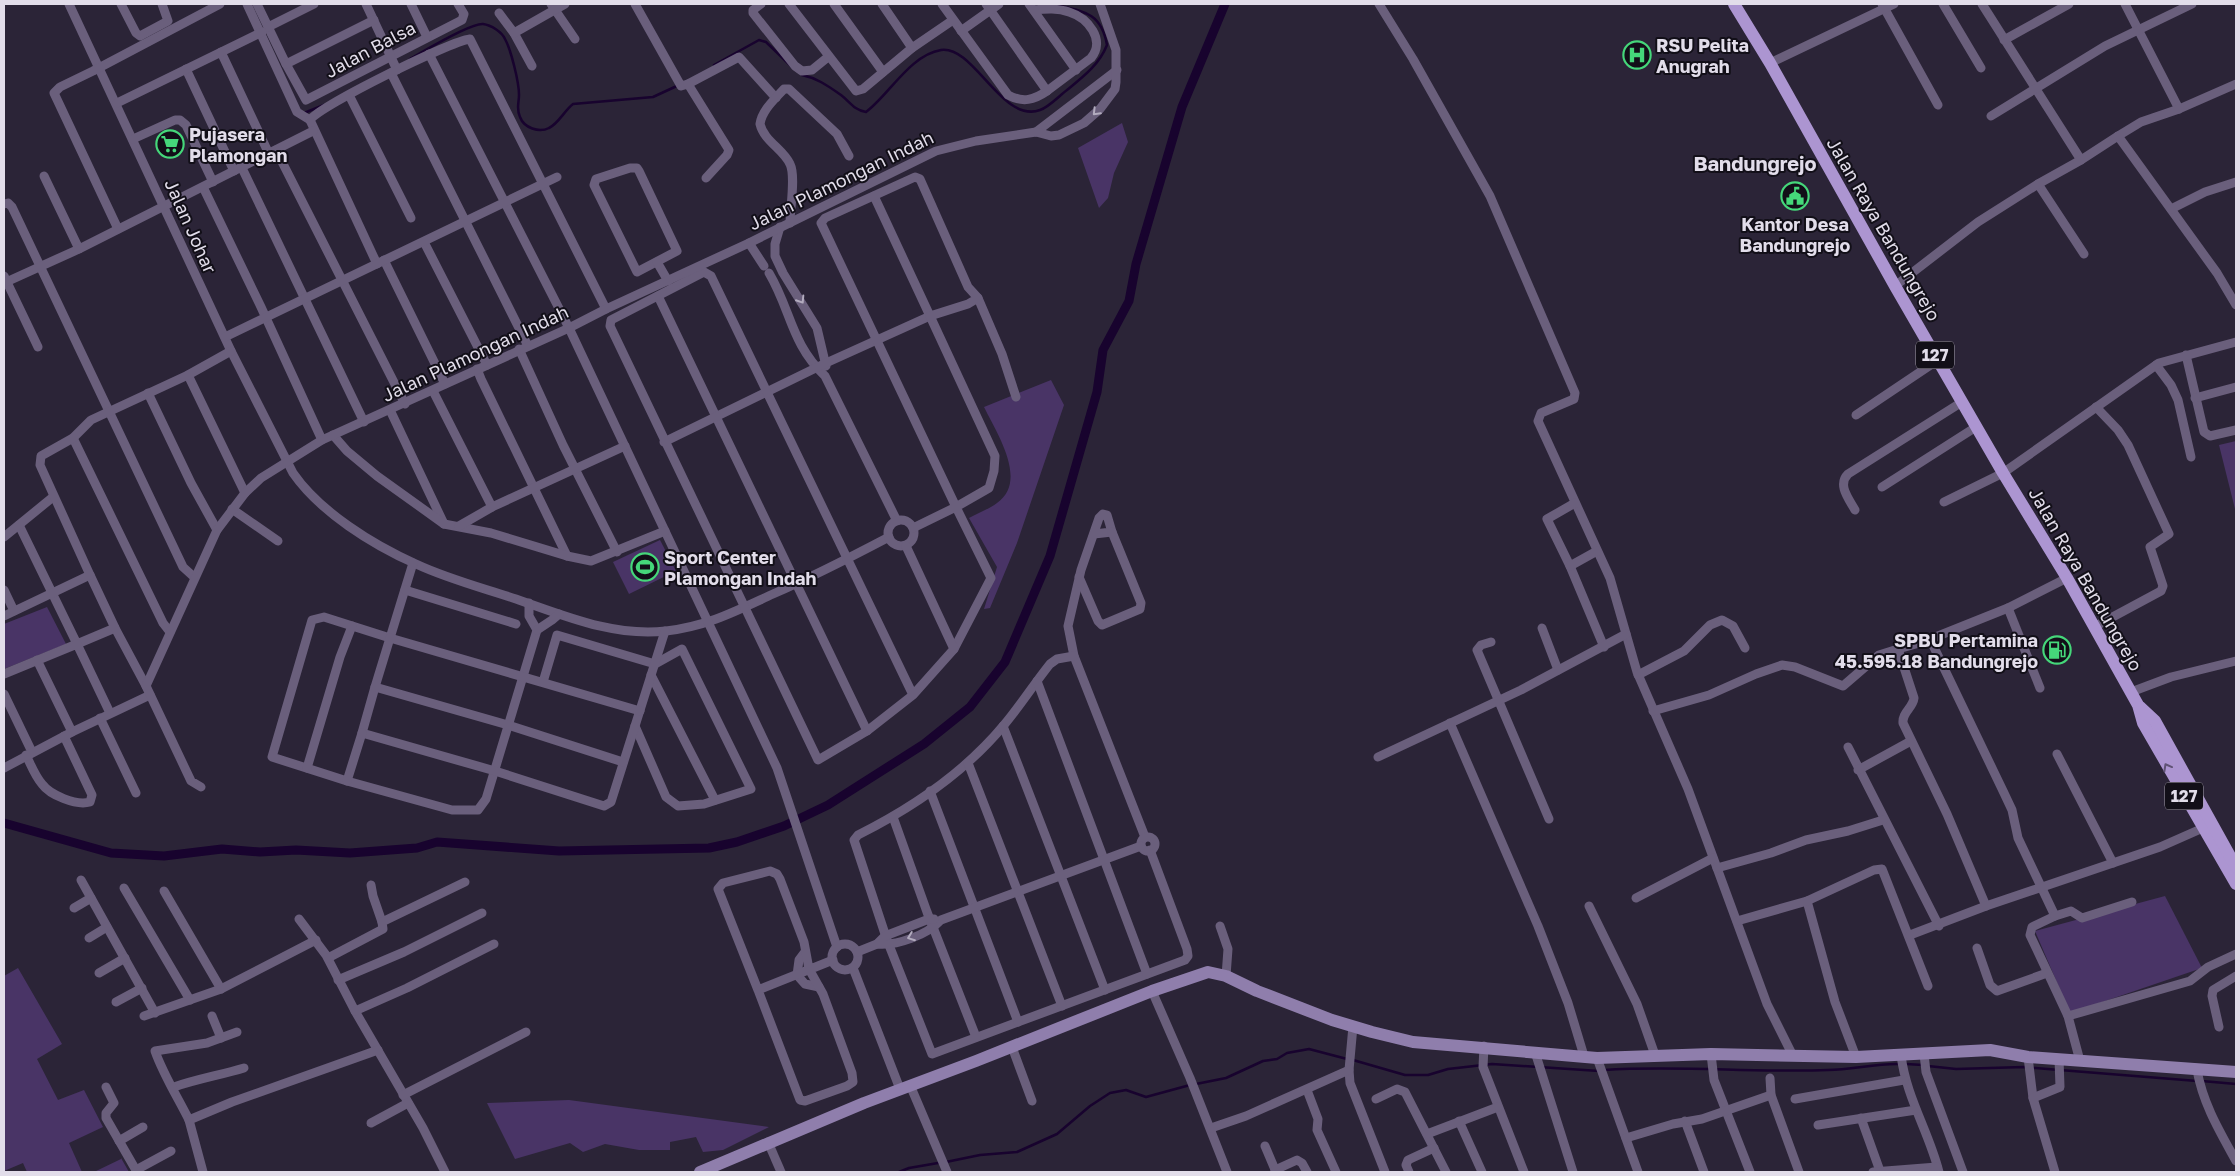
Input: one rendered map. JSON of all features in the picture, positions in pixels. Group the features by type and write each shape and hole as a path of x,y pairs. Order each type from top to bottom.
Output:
{"main road":[{"name":"Jalan Raya Bandungrejo","path":"1734,4 1770,63 1976,427 2067,578 2138,705 2143,723 2236,884"},
{"name":"Jalan Raya Bandungrejo","path":"2138,705 2155,721 2236,867"},
{"path":"700,1172 768,1142 905,1087 1152,991 1204,973 1226,976 1257,991 1353,1026 1413,1042 1483,1051 1593,1059 1655,1055 1711,1058 1793,1056 1856,1057 1902,1062 1924,1057 1990,1050 2029,1065 2080,1061 2198,1077 2236,1072"}],"street":[{"name":"Jalan Johar","path":"69,4 96,70 117,103 160,208 181,247 230,351 287,460 302,486 325,508 375,543 413,563 558,614 620,631 665,631 709,622 744,608 847,560 889,537"},
{"path":"121,4 137,35 141,36 151,36 168,21 162,4"},
{"path":"118,229 54,96 55,90 96,70 151,36 220,4"},
{"path":"247,4 286,64 374,20"},
{"path":"257,4 297,112 310,120 313,130 445,384"},
{"path":"117,103 314,4"},
{"path":"366,4 392,57 395,70 466,222 576,469 617,552"},
{"path":"412,4 427,37"},
{"path":"514,33 553,6 564,4"},
{"path":"635,4 682,83 729,150 727,156 706,178"},
{"path":"789,4 856,91 863,89 912,48 953,20"},
{"path":"834,4 883,72"},
{"path":"882,4 912,48"},
{"path":"942,4 1008,95 1019,100 1028,100 1044,87 1076,70 1095,53 1097,41 1090,26 1069,12 1031,7"},
{"path":"961,31 988,7 999,4"},
{"name":"Jalan Plamongan Indah","path":"146,686 217,530 245,493 261,478 287,460 322,440 569,328 950,146 1036,132 1051,136 1059,135 1084,123 1100,109 1114,89 1117,70 1116,50 1100,4"},
{"path":"1379,4 1414,59 1490,196 1575,393 1574,399 1541,413 1538,421 1614,590 1638,675 1688,789 1768,1004 1793,1056"},
{"path":"1770,63 1883,6 1894,4"},
{"path":"1943,4 1981,68"},
{"path":"1982,4 2081,160"},
{"path":"2004,40 2069,4"},
{"path":"2125,4 2178,110"},
{"path":"1991,116 2036,87 2139,29 2192,4"},
{"name":"Jalan Balsa","path":"286,64 304,99 307,100 462,20 464,14 459,5"},
{"path":"553,6 575,39"},
{"path":"757,6 752,12 795,66 802,71 812,70 828,57"},
{"path":"1883,6 1938,105"},
{"path":"988,7 1044,87"},
{"path":"1031,7 1076,70"},
{"path":"499,13 514,33 532,66"},
{"path":"310,120 349,95 395,70 468,38 471,39 606,309"},
{"path":"221,52 272,152 342,280 405,404"},
{"path":"429,54 569,328 777,768 838,947"},
{"path":"682,83 739,57 776,98"},
{"path":"186,69 304,299 364,422"},
{"name":"Jalan Plamongan Indah","path":"1036,132 1117,70"},
{"path":"1895,286 1964,233 2038,184 2081,160 2118,136 2142,122 2178,110 2236,84"},
{"path":"790,223 792,170 787,159 768,138 760,124 762,114 784,89 789,89 833,130 840,138 849,156"},
{"path":"349,95 411,218"},
{"path":"133,140 175,120 180,120 186,125 213,182"},
{"path":"38,347 5,280 79,249 313,130"},
{"path":"2118,136 2217,272 2236,305"},
{"path":"630,168 637,168 678,250 657,262 638,272 636,271 594,185 596,179 630,168"},
{"path":"44,176 79,249"},
{"path":"224,337 557,177"},
{"path":"914,695 847,560 712,276 704,272 614,317 610,322 610,326 664,442 816,759 821,759 867,731 914,695 954,649 991,578 876,341 821,222 825,218 913,177 920,179 968,287 978,298 1002,354 1016,397"},
{"path":"2171,209 2205,192 2236,182"},
{"path":"2038,184 2084,254"},
{"path":"203,187 322,440"},
{"path":"874,196 995,456 994,472 989,488 913,528"},
{"path":"4,204 8,203 11,205 183,566 194,577"},
{"path":"780,227 774,250 783,273 817,328 826,363 825,376"},
{"path":"424,242 487,365"},
{"path":"749,243 769,273 800,345 816,368 825,376 897,521"},
{"path":"758,255 764,256 774,250"},
{"path":"657,262 668,281"},
{"path":"769,273 783,273"},
{"path":"658,296 867,731"},
{"path":"664,442 826,363 930,316 968,304 978,298"},
{"path":"1944,502 2003,473 2156,365 2236,342"},
{"path":"201,787 192,781 146,686 115,628 53,497 40,465 40,459 44,454 73,438 91,420 188,375 230,351"},
{"path":"2186,355 2202,428 2210,436 2236,430"},
{"path":"1856,415 1938,360"},
{"path":"2156,365 2171,385 2178,400 2191,458"},
{"path":"478,369 567,556"},
{"path":"188,375 245,493"},
{"path":"2195,398 2236,387"},
{"path":"433,390 492,507"},
{"path":"148,393 191,483 217,530"},
{"path":"1855,510 1844,490 1843,482 1848,474 1962,402"},
{"path":"2094,627 2161,591 2163,586 2150,547 2169,534 2128,445 2118,430 2096,407"},
{"path":"390,410 444,524"},
{"path":"1882,486 1976,427"},
{"path":"333,435 376,476 444,524 491,533 567,556 591,561 665,531"},
{"path":"73,438 162,623 170,632"},
{"path":"459,526 492,507 625,446"},
{"path":"4,537 53,497"},
{"path":"1575,503 1547,519 1570,566 1604,646"},
{"path":"232,509 278,541"},
{"path":"1074,656 1054,661 1003,726 968,763 893,817 858,835 854,842 885,936 932,1054 1182,962 1187,958 1188,953 1074,656 1068,626 1079,577 1102,514 1108,517 1140,603 1140,609 1102,625 1098,621 1079,577"},
{"path":"897,521 906,522 913,528 913,538 906,546 896,545 889,537 889,527 897,521"},
{"path":"19,525 110,713"},
{"path":"1094,534 1112,532"},
{"path":"906,546 954,649"},
{"path":"1570,566 1598,551"},
{"path":"347,781 413,563"},
{"path":"4,616 90,574"},
{"path":"1653,711 1709,695 1756,674 1782,665 1795,667 1843,686 1879,655 1930,639 2008,608 2067,578"},
{"path":"4,590 14,611"},
{"path":"405,590 516,624"},
{"path":"529,604 529,616 537,630"},
{"path":"2008,608 2040,688"},
{"path":"558,614 537,630 523,676 508,725 495,771 486,799 478,810 452,810 347,781 272,757 312,620 324,617 390,638 523,676 640,711"},
{"path":"1638,675 1684,651 1710,625 1722,620 1733,626 1745,648"},
{"path":"307,768 340,657 352,626"},
{"path":"4,674 115,628"},
{"path":"1542,628 1558,670"},
{"path":"362,733 495,771 604,806 611,802 665,631"},
{"path":"1378,757 1499,700 1626,634"},
{"path":"542,682 557,635 654,664 682,649 751,789 704,804 678,806 666,797 635,726"},
{"path":"1930,639 2012,810 2016,833 2040,888 2055,916"},
{"path":"1491,642 1481,645 1477,650 1549,819"},
{"path":"1898,649 1914,698 1914,702 1905,712 1902,720 1947,814 1986,906"},
{"path":"4,694 8,715 46,788 75,802 90,802 92,795 37,660"},
{"path":"2131,692 2171,678 2236,661"},
{"path":"651,675 716,800"},
{"path":"1037,681 1147,974"},
{"path":"375,687 508,725 624,762"},
{"path":"4,768 29,753 150,695"},
{"path":"100,718 136,793"},
{"path":"1450,723 1545,943 1568,1003 1601,1074 1638,1172"},
{"path":"1003,726 1104,990"},
{"path":"1858,770 1911,741"},
{"path":"1848,747 1858,770 1939,926"},
{"path":"2057,754 2112,863"},
{"path":"968,763 1062,1006"},
{"path":"930,791 1018,1022"},
{"path":"893,817 929,919 976,1037"},
{"path":"1717,868 1806,840 1848,831 1884,820"},
{"path":"1910,935 1939,926 1986,906 2160,847 2203,828"},
{"path":"877,944 889,945 933,928 941,920 1017,890 1145,845"},
{"path":"1636,898 1713,858"},
{"path":"1736,920 1806,901 1874,870 1882,869 1910,935 1928,986"},
{"path":"770,871 777,874 804,942 805,952 809,969 819,987 853,1080 847,1086 804,1101 800,1100 795,1091 719,892 720,884 770,871"},
{"path":"81,880 156,1013"},
{"path":"382,922 465,882"},
{"path":"328,958 384,929 371,885"},
{"path":"124,888 190,1000"},
{"path":"164,891 221,989"},
{"path":"74,908 91,898"},
{"path":"1806,901 1835,1002 1856,1057"},
{"path":"2080,1061 2068,1016 2047,973 2030,931 2032,927 2071,911 2082,918 2132,902"},
{"path":"1589,906 1637,1004 1655,1055"},
{"path":"338,980 404,952 482,913"},
{"path":"299,919 328,958 355,1012 423,1128 444,1172"},
{"path":"857,952 877,944 885,936 929,919 941,920"},
{"path":"1220,926 1228,949 1226,976"},
{"path":"89,938 108,927"},
{"path":"144,1016 221,989 316,940"},
{"path":"355,1012 494,944"},
{"path":"849,945 857,952 858,961 853,968 841,970 832,960 833,953 838,947 849,945"},
{"path":"1977,948 1990,985 1997,991 2047,973"},
{"path":"805,952 798,960 797,975 802,982 819,987"},
{"path":"2068,1016 2190,981 2208,967 2236,954"},
{"path":"100,973 125,958"},
{"path":"758,990 832,960"},
{"path":"853,968 905,1087 947,1172"},
{"path":"2218,1027 2213,992 2216,988 2236,976"},
{"path":"116,1002 142,988"},
{"path":"1152,991 1211,1128 1227,1172"},
{"path":"212,1016 221,1038"},
{"path":"1353,1026 1350,1083 1385,1172"},
{"path":"203,1172 189,1120 155,1051 208,1043 236,1032"},
{"path":"403,1095 526,1032"},
{"path":"1012,1047 1032,1101"},
{"path":"189,1120 232,1102 378,1050"},
{"path":"1483,1051 1483,1067 1524,1172"},
{"path":"1537,1056 1573,1172"},
{"path":"1924,1057 1926,1072 1963,1172"},
{"path":"1711,1058 1714,1080 1750,1172"},
{"path":"1861,1118 1876,1172 1938,1169 1904,1080 1902,1062"},
{"path":"2033,1098 2058,1089 2060,1084 2059,1064"},
{"path":"2029,1065 2033,1098 2055,1172"},
{"path":"1211,1128 1246,1116 1307,1090 1350,1066"},
{"path":"174,1087 197,1079 218,1076 244,1068"},
{"path":"2198,1077 2208,1109 2236,1161"},
{"path":"1770,1078 1771,1095 1799,1172"},
{"path":"1795,1099 1904,1080"},
{"path":"106,1087 114,1102 106,1113 106,1118 136,1171 171,1151"},
{"path":"1376,1099 1397,1089 1406,1092 1446,1172"},
{"path":"1307,1090 1318,1119 1317,1130 1336,1172"},
{"path":"1626,1138 1685,1121 1702,1119 1771,1095"},
{"path":"371,1122 408,1103"},
{"path":"1427,1134 1498,1107"},
{"path":"1818,1125 1916,1110"},
{"path":"1459,1121 1482,1172"},
{"path":"1685,1121 1704,1172"},
{"path":"119,1141 143,1127"},
{"path":"768,1142 781,1172"},
{"path":"1265,1146 1276,1171 1297,1160 1302,1163 1307,1172"},
{"path":"1409,1172 1406,1165 1408,1160 1434,1148"}],"shaded area":[{"path":"1122,123 1128,142 1114,173 1108,198 1099,208 1078,148"},
{"path":"1051,380 1064,405 1017,543 990,608 984,609 997,567 969,518 997,503 1006,494 1010,482 1010,470 1002,443 984,407"},
{"path":"2236,441 2236,513 2219,445"},
{"name":"Sport Center Plamongan Indah","path":"660,540 676,571 629,594 613,562"},
{"path":"47,607 66,644 4,669 4,624"},
{"path":"2165,896 2202,968 2070,1013 2035,931"},
{"path":"18,968 62,1044 37,1059 58,1100 84,1090 103,1127 69,1143 82,1172 27,1172 23,1163 4,1171 4,976"},
{"path":"569,1100 769,1127 723,1150 703,1152 696,1137 670,1142 670,1150 639,1150 605,1144 583,1152 570,1143 515,1159 487,1103"},
{"path":"121,1159 129,1172 94,1172"}],"waterway":[{"path":"802,75 822,83 841,95 855,108 866,112 919,59 941,50 953,52 965,59 1013,106 1026,111 1040,110 1050,104 1090,70 1100,59 1107,45 1104,33 1094,18 1080,11 1051,4"},
{"path":"4,823 111,853 164,856 222,849 260,852 296,850 350,853 417,848 437,842 559,851 709,848 737,842 784,826 828,805 924,744 970,707 1005,662 1050,556 1097,392 1103,350 1129,301 1136,264 1182,107 1225,4"},
{"path":"410,59 468,28 483,24 493,27 504,36 512,58 519,89 518,109 520,117 528,127 536,130 552,126 573,104 653,97 679,85"},
{"path":"714,65 759,40 766,42 792,67"},
{"path":"304,113 324,105"},
{"path":"1196,1084 1226,1078 1263,1061 1277,1059 1287,1053 1309,1049 1347,1059"},
{"path":"1353,1060 1405,1075 1428,1075 1448,1069 1492,1064 1599,1071"},
{"path":"1604,1070 1660,1068 1800,1071 1837,1070 1900,1064"},
{"path":"1906,1064 1923,1065"},
{"path":"1928,1066 1956,1069 2024,1067 2197,1081"},
{"path":"2202,1081 2236,1084"},
{"path":"946,1162 980,1155 1017,1152 1057,1134 1090,1106 1110,1093 1126,1090 1146,1097 1190,1085"},
{"path":"899,1172 909,1168 938,1163"}],"place":[{"name":"RSU Pelita Anugrah","path":"1637,55"},
{"name":"Pujasera Plamongan","path":"170,144"},
{"name":"Kantor Desa Bandungrejo","path":"1795,196"},
{"name":"Sport Center Plamongan Indah","path":"645,567"},
{"name":"SPBU Pertamina 45.595.18 Bandungrejo","path":"2057,650"}],"district":[{"name":"Bandungrejo","path":"1755,163"}]}
